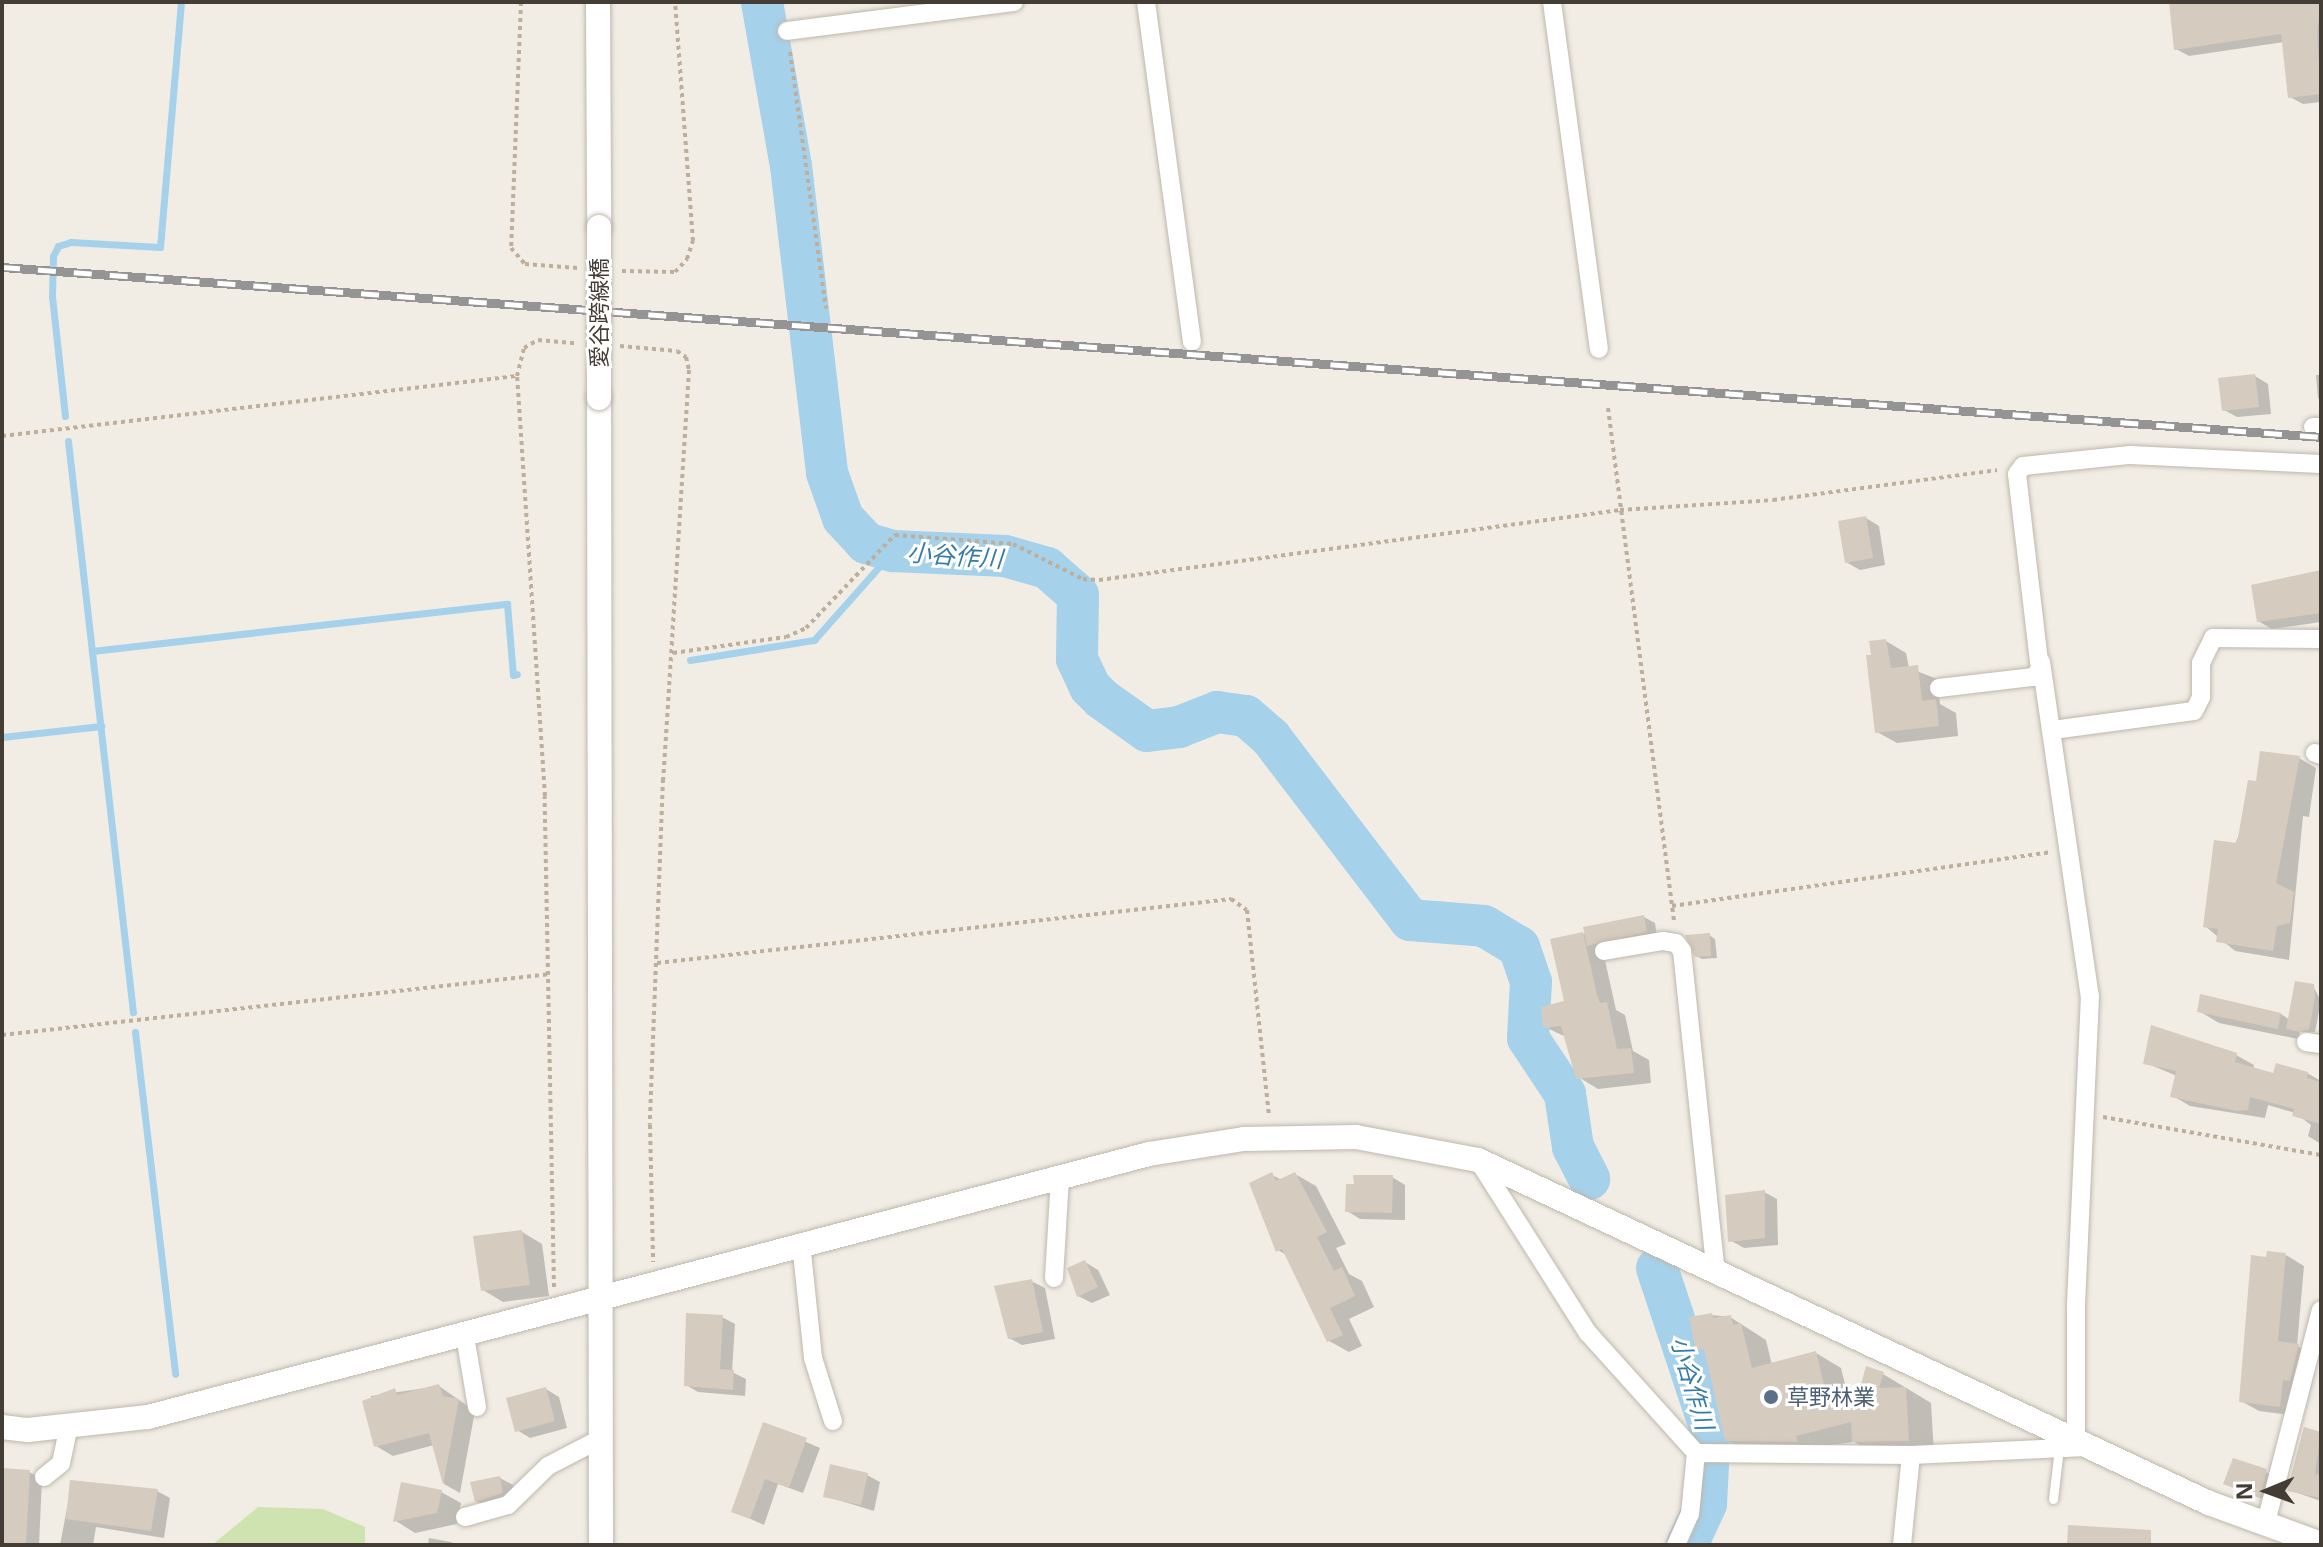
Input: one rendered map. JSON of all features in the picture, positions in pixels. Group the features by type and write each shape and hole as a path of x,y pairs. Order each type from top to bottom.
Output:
{"street":[{"name":"愛谷跨線橋","path":"598,2 601,1545"},
{"path":"787,31 1014,2"},
{"path":"1146,2 1192,342"},
{"path":"1552,2 1599,349"},
{"path":"2073,1445 2090,996 2017,474 2023,466 2130,455 2321,464"},
{"path":"2053,730 2194,711 2201,697 2201,663 2213,638 2321,639"},
{"path":"1939,688 2033,677 2041,662"},
{"path":"1604,951 1661,941 1676,943 1683,954 1716,1272"},
{"path":"2,1427 69,1426 148,1417 465,1336 801,1243 1208,1143 1272,1138 1368,1138 1478,1160 2073,1445 2265,1526 2321,1544"},
{"path":"1478,1160 1588,1333 1707,1453 1911,1455 2073,1445"},
{"path":"1054,1278 1060,1177"},
{"path":"801,1243 813,1358 833,1421"},
{"path":"2265,1526 2321,1310"},
{"path":"465,1336 477,1407"},
{"path":"44,1477 61,1463 69,1426"},
{"path":"465,1517 508,1505 548,1466 600,1439"},
{"path":"1676,1545 1690,1514 1707,1453"},
{"path":"1902,1545 1911,1455"}],"lane":[{"path":"2053,1499 2073,1445"}],"path":[{"path":"787,31 826,308"},
{"path":"2,436 517,376"},
{"path":"1608,408 1676,943"},
{"path":"672,653 786,637 806,628 895,535 1013,544 1083,579 1099,580 1620,510 1773,500 2023,466"},
{"path":"1672,906 2071,849"},
{"path":"657,963 1231,899 1247,910 1272,1138"},
{"path":"2,1035 551,974"},
{"path":"2084,1114 2321,1155"}],"green space":[{"path":"258,1507 323,1509 365,1527 365,1545 212,1545"}],"building":[{"path":"2169,2 2321,2 2317,33 2321,94 2288,98 2281,34 2174,50"},
{"path":"2255,374 2259,407 2222,411 2218,378"},
{"path":"1866,516 1873,558 1845,563 1838,521"},
{"path":"2321,570 2321,613 2257,622 2251,585"},
{"path":"1886,639 1891,668 1918,665 1922,701 1936,699 1939,726 1875,733 1866,655 1871,655 1869,641"},
{"path":"2260,751 2300,756 2276,883 2294,892 2290,923 2277,926 2273,951 2216,942 2218,929 2203,927 2214,840 2237,843 2248,780 2256,781"},
{"path":"1644,915 1647,932 1587,946 1583,927"},
{"path":"1583,932 1597,995 1600,1003 1607,1002 1617,1049 1631,1048 1634,1073 1576,1079 1561,1026 1543,1028 1541,1007 1564,1001 1550,939"},
{"path":"1710,933 1711,956 1695,957 1685,935"},
{"path":"2295,981 2314,984 2309,1030 2300,1032 2286,1029"},
{"path":"2200,994 2281,1013 2278,1029 2197,1012"},
{"path":"2151,1025 2237,1053 2235,1062 2273,1073 2276,1063 2308,1072 2307,1078 2321,1082 2321,1124 2292,1116 2294,1109 2250,1097 2248,1110 2237,1111 2170,1097 2176,1071 2143,1064"},
{"path":"1272,1172 1276,1181 1295,1172 1327,1232 1317,1237 1334,1271 1342,1267 1355,1296 1330,1308 1343,1335 1327,1342 1282,1249 1276,1252 1249,1183"},
{"path":"1353,1175 1393,1175 1392,1213 1345,1212 1346,1184 1354,1184"},
{"path":"1765,1190 1765,1238 1728,1242 1725,1195"},
{"path":"522,1230 530,1285 481,1291 473,1236"},
{"path":"2267,1251 2286,1253 2278,1341 2299,1344 2290,1381 2283,1380 2280,1407 2239,1402 2251,1255 2266,1257"},
{"path":"1085,1260 1098,1287 1077,1297 1067,1268"},
{"path":"1032,1279 1043,1332 1008,1339 994,1286"},
{"path":"686,1313 723,1315 720,1369 734,1370 733,1390 684,1386"},
{"name":"草野林業","path":"1712,1313 1713,1318 1731,1315 1733,1325 1741,1323 1752,1368 1816,1351 1826,1394 1858,1395 1866,1366 1884,1372 1879,1388 1906,1387 1909,1441 1852,1442 1851,1422 1796,1436 1798,1442 1725,1441 1704,1349 1696,1351 1689,1317"},
{"path":"439,1384 443,1396 459,1399 443,1485 429,1433 374,1447 362,1401 395,1388 397,1395"},
{"path":"546,1387 555,1421 515,1432 506,1398"},
{"path":"763,1422 807,1438 789,1488 765,1479 750,1519 731,1512"},
{"path":"2304,1427 2321,1432 2315,1474 2321,1475 2321,1498 2287,1491"},
{"path":"2233,1458 2267,1469 2260,1498 2223,1484"},
{"path":"830,1464 868,1473 861,1505 823,1497"},
{"path":"2,1468 30,1470 26,1545 2,1545"},
{"path":"500,1476 503,1493 475,1502 470,1482"},
{"path":"70,1480 158,1489 151,1531 66,1519"},
{"path":"401,1482 442,1490 437,1513 393,1522"},
{"path":"2068,1525 2151,1530 2151,1545 2067,1545"}],"waterway":[{"path":"65,416 52,297 53,256 58,246 71,242 160,247 181,2"},
{"name":"小谷作川","path":"762,2 791,166 827,473 843,518 866,543 893,551 1005,556 1047,568 1078,595 1077,659 1090,687 1102,699 1147,731 1179,727 1217,712 1246,716 1271,738 1410,920 1484,926 1519,947 1531,982 1528,1038 1565,1094 1573,1147 1589,1179"},
{"path":"68,441 133,1012"},
{"path":"690,660 814,640 893,551"},
{"path":"92,651 507,604 513,675 517,674"},
{"path":"2,737 101,726"},
{"path":"135,1032 175,1374"},
{"name":"小谷作川","path":"1657,1268 1710,1427 1706,1504 1687,1545"}],"railway":[{"path":"2,267 2321,437"}],"place":[{"name":"草野林業","path":"1771,1397"}]}
